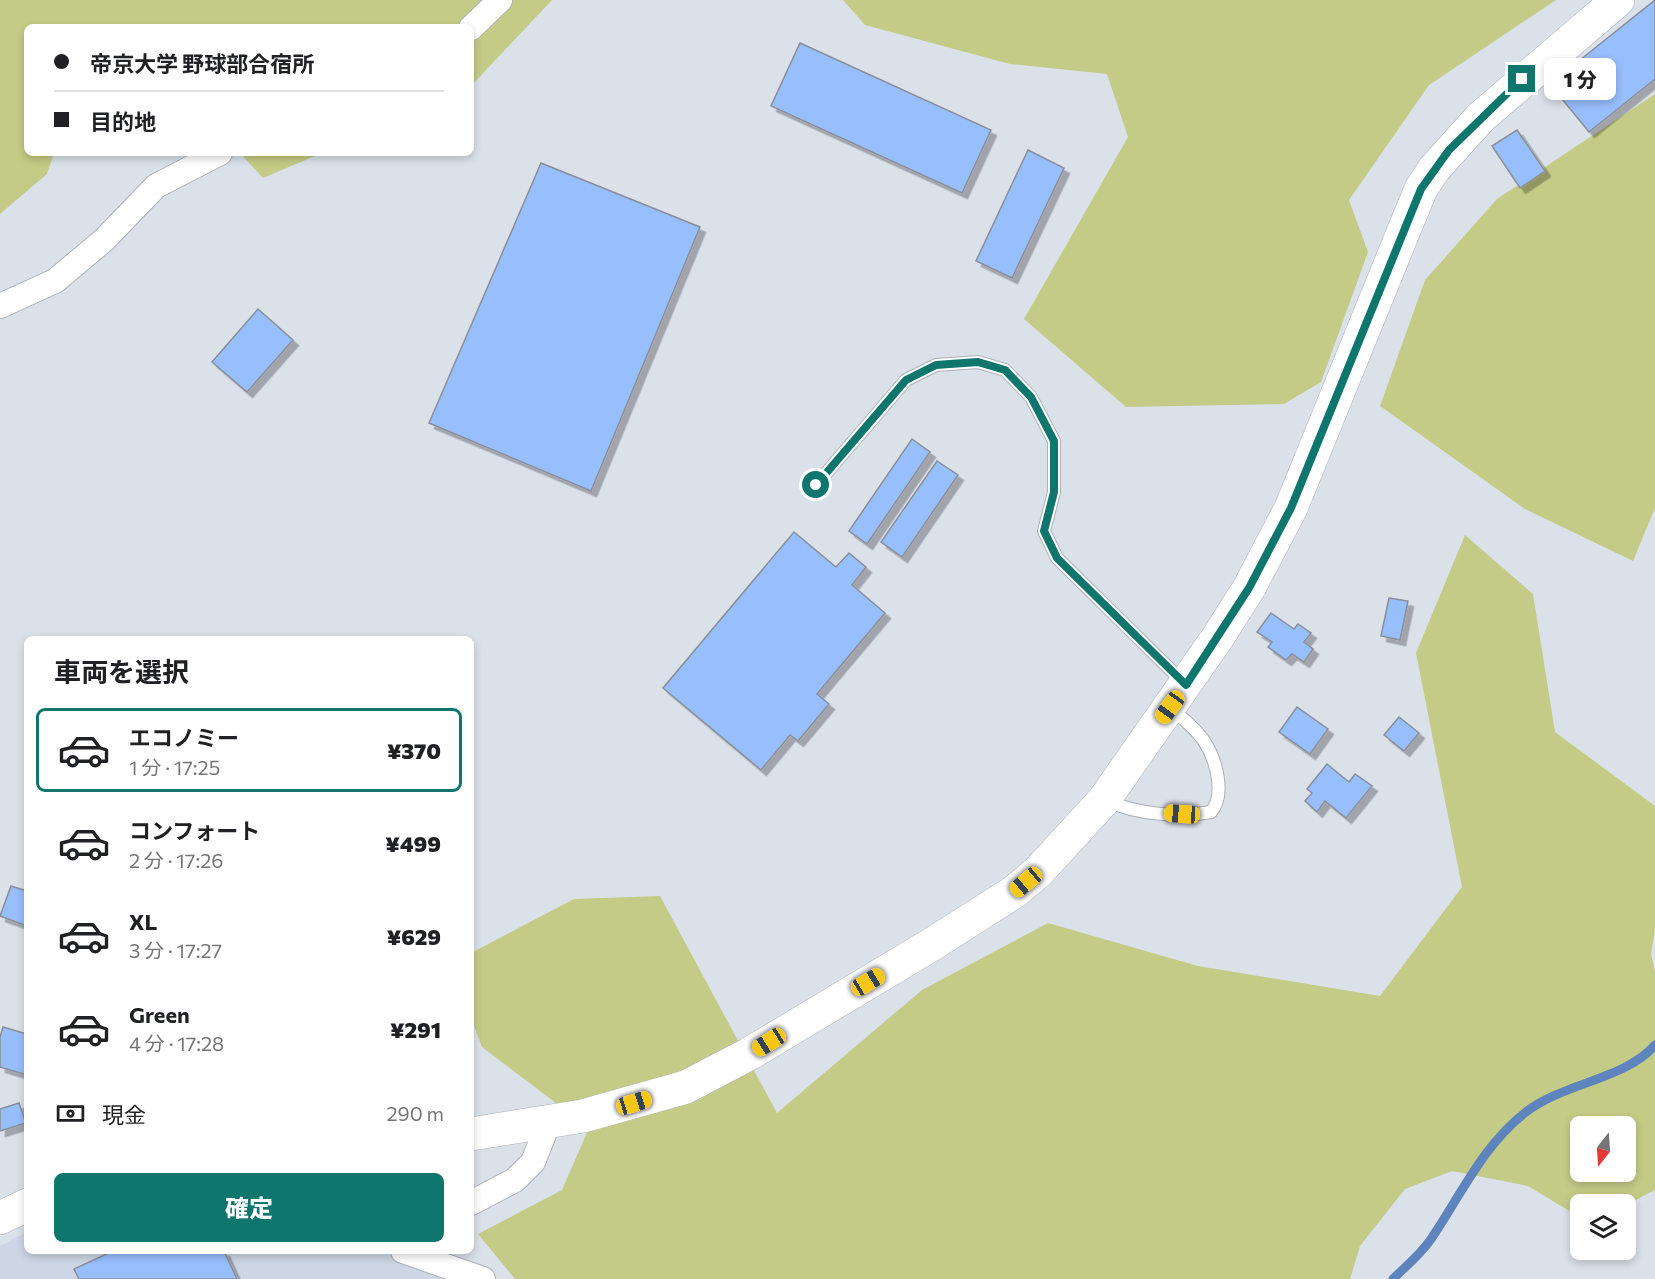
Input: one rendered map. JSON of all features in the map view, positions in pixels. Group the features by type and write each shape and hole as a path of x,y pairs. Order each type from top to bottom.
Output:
{"street":[{"path":"474,25 500,0"},
{"path":"474,1134 548,1124 686,1087 749,1054 1014,892 1072,838 1104,800 1178,696 1249,588 1291,508 1421,189 1449,150 1481,117 1618,0"},
{"path":"0,306 55,281 104,240 156,186 214,156"},
{"path":"474,1201 515,1180 533,1162 548,1124"},
{"path":"0,1218 24,1206"},
{"path":"412,1254 483,1279"}],"lane":[{"path":"816,485 906,380 936,365 978,362 1005,370 1031,397 1054,441 1054,492 1044,531 1057,558 1178,696 1204,742 1216,769 1218,788 1216,806 1211,812 1182,814 1127,810 1104,800"}],"shaded area":[{"path":"24,1234 24,1254 436,1254 464,1279 0,1279 0,1246"}],"green space":[{"path":"0,0 552,0 474,83 474,24 24,24 24,156 53,156 47,174 0,214"},
{"path":"843,0 1556,0 1429,85 1349,200 1368,252 1321,382 1284,404 1126,407 1024,319 1128,137 1107,74 1010,64 865,25"},
{"path":"1655,94 1655,508 1633,561 1525,509 1380,406 1425,280 1497,199"},
{"path":"243,156 315,156 263,178"},
{"path":"1465,535 1533,594 1555,732 1655,806 1655,929 1651,954 1655,972 1655,1190 1636,1200 1636,1194 1570,1194 1570,1211 1528,1186 1452,1171 1405,1189 1360,1246 1350,1279 515,1279 478,1234 562,1190 589,1128 482,1047 474,1026 474,951 574,899 660,896 777,1113 922,990 1048,923 1198,966 1380,996 1462,887 1416,653"}],"building":[{"path":"1655,0 1655,79 1589,132 1550,84"},
{"path":"800,43 991,130 962,193 771,106"},
{"path":"1517,130 1545,171 1520,188 1492,146"},
{"path":"1028,150 1064,168 1012,278 976,261"},
{"path":"541,163 700,227 591,491 429,423"},
{"path":"258,309 293,340 247,392 212,362"},
{"path":"912,439 930,452 867,544 849,531"},
{"path":"937,461 958,475 902,557 881,542"},
{"path":"794,532 836,567 849,553 866,567 852,585 885,613 817,694 829,704 798,741 790,735 761,770 663,688"},
{"path":"1389,598 1408,601 1400,640 1381,636"},
{"path":"1271,613 1294,629 1298,624 1311,633 1304,642 1313,649 1304,662 1292,654 1286,660 1268,647 1272,642 1257,632"},
{"path":"1297,707 1328,729 1310,754 1279,732"},
{"path":"1399,717 1419,733 1404,751 1384,735"},
{"path":"1327,764 1349,782 1355,774 1372,786 1346,818 1325,801 1317,812 1305,801 1312,793 1307,789"},
{"path":"11,886 24,890 24,925 0,916"},
{"path":"3,1027 24,1033 24,1074 0,1067 0,1037"},
{"path":"19,1103 24,1124 0,1131 0,1109"},
{"path":"106,1254 225,1254 237,1279 79,1279 74,1269"}],"waterway":[{"path":"1393,1279 1427,1244 1485,1155 1511,1125 1541,1102 1628,1066 1655,1045"}],"route":[{"path":"816,485 906,380 936,365 978,362 1005,370 1031,397 1054,441 1054,492 1044,531 1057,558 1186,685 1249,588 1291,508 1306,466 1421,189 1449,150 1522,79"}]}
